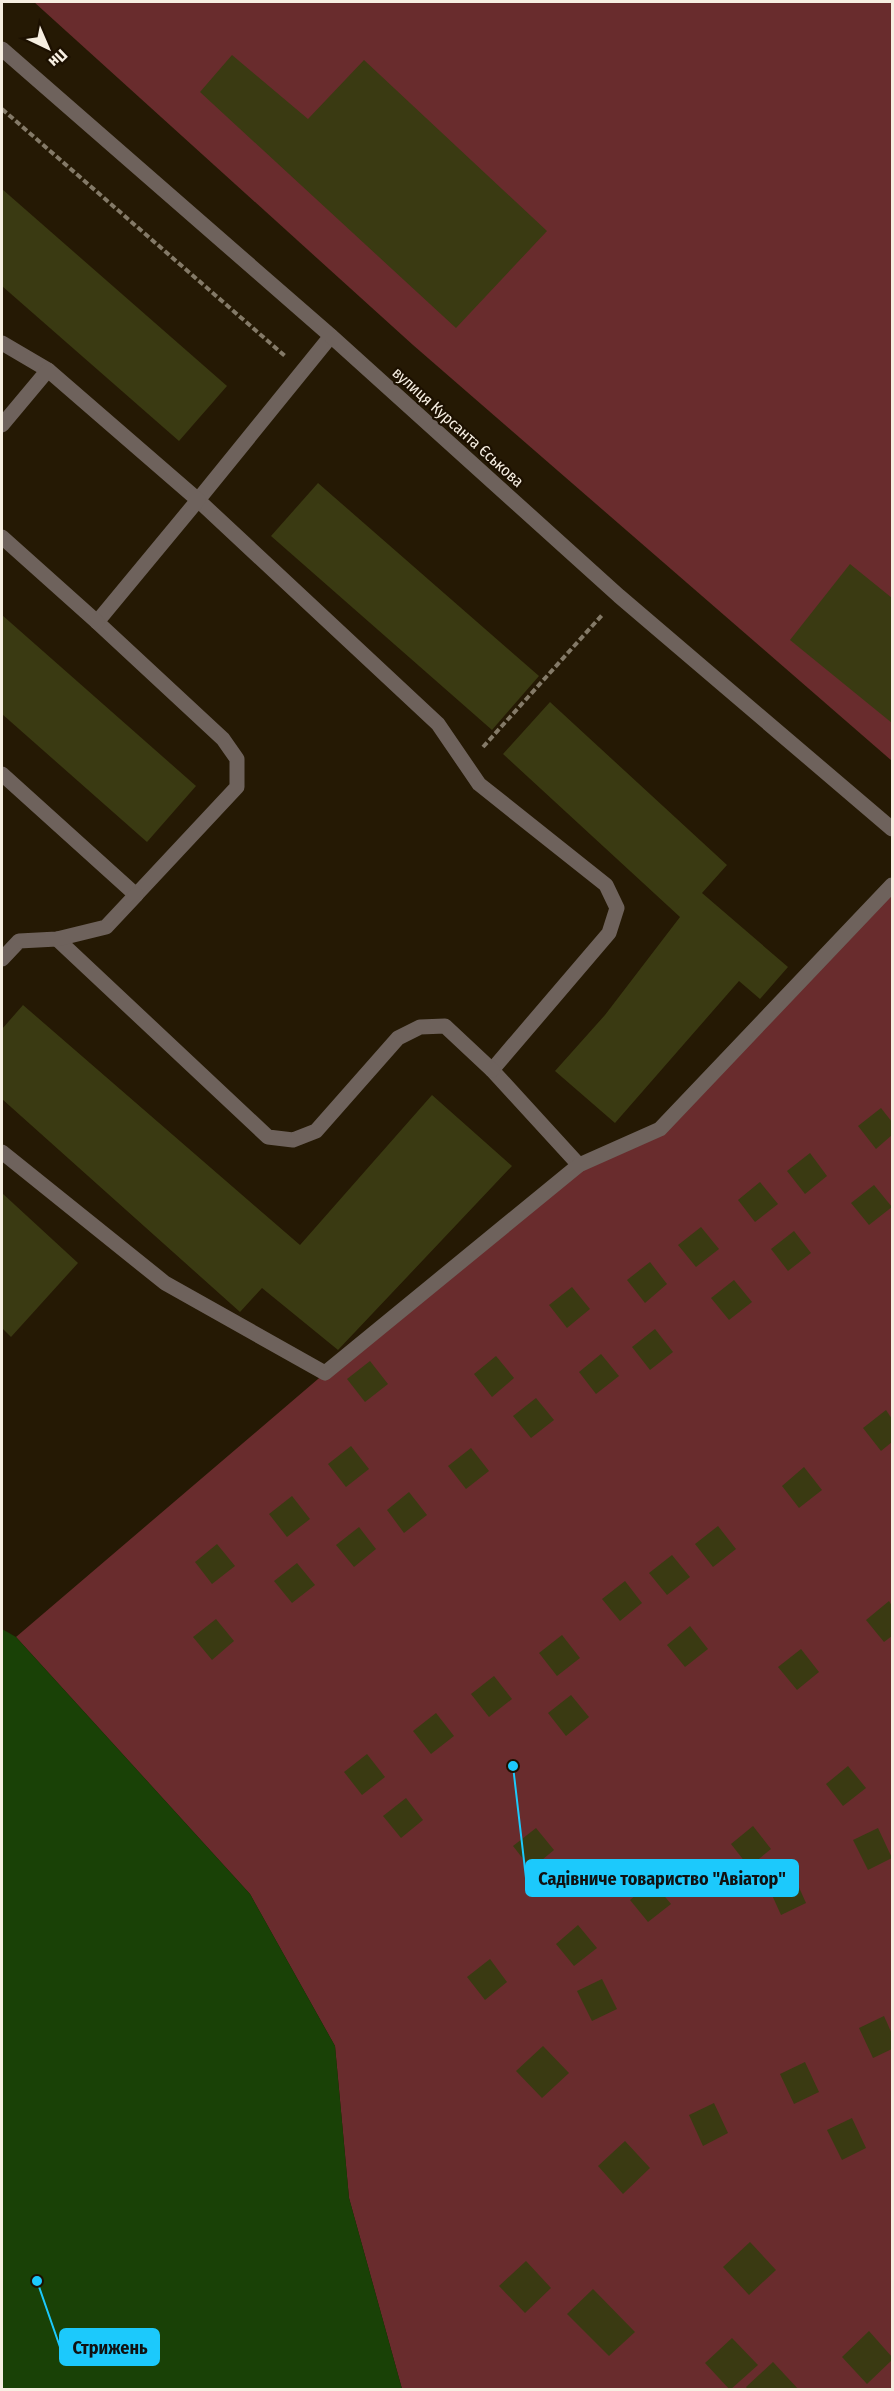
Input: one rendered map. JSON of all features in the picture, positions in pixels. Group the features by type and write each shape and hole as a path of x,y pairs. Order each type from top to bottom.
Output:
{"street":[{"name":"вулиця Курсанта Єськова","path":"2,49 331,336 619,596 892,829"},
{"path":"97,622 331,336"},
{"path":"2,343 48,370 198,500 438,724 479,784 606,885 617,908 609,933 492,1070"},
{"path":"2,424 48,370"},
{"path":"2,537 223,739 237,759 237,787 106,927 57,939 19,941 2,959"},
{"path":"2,774 136,895"},
{"path":"2,1152 165,1283 325,1373 579,1165 660,1129 892,885"},
{"path":"57,939 268,1137 293,1140 316,1131 398,1038 420,1026 445,1026 492,1070 579,1165"}],"path":[{"path":"2,109 303,372"},
{"path":"466,765 619,596"}],"shaded area":[{"path":"34,2 892,2 892,761 413,345"},
{"path":"892,885 892,2389 402,2389 349,2198 335,2046 250,1894 16,1637 325,1373 579,1165 660,1129"},
{"path":"2,1629 16,1637 250,1894 335,2046 349,2198 402,2389 2,2389"}],"building":[{"path":"232,55 308,119 364,60 547,231 456,328 200,92"},
{"path":"2,189 227,386 179,441 2,286"},
{"path":"318,483 539,676 492,730 271,536"},
{"path":"850,564 892,598 892,723 790,640"},
{"path":"2,615 196,786 147,842 2,714"},
{"path":"550,702 727,865 702,893 788,967 760,999 739,981 615,1123 555,1071 605,1015 680,917 503,754"},
{"path":"23,1005 300,1245 432,1095 512,1166 338,1350 262,1288 240,1312 2,1099 2,1029"},
{"path":"881,1108 892,1122 892,1135 876,1149 858,1126"},
{"path":"810,1153 827,1176 805,1194 787,1171"},
{"path":"760,1182 778,1204 755,1222 738,1200"},
{"path":"874,1185 892,1207 869,1225 851,1203"},
{"path":"2,1193 78,1263 11,1337 2,1328"},
{"path":"701,1227 719,1249 696,1267 678,1245"},
{"path":"794,1231 811,1253 788,1271 771,1249"},
{"path":"650,1262 667,1284 645,1303 627,1280"},
{"path":"734,1280 752,1302 729,1320 711,1298"},
{"path":"572,1287 590,1309 567,1328 549,1305"},
{"path":"655,1329 673,1352 650,1370 632,1347"},
{"path":"601,1354 619,1376 596,1394 579,1372"},
{"path":"496,1356 514,1378 492,1397 474,1374"},
{"path":"370,1361 388,1384 365,1402 347,1379"},
{"path":"536,1398 554,1420 531,1438 513,1416"},
{"path":"886,1410 892,1419 892,1442 881,1451 863,1428"},
{"path":"351,1446 369,1469 346,1487 328,1464"},
{"path":"471,1448 489,1471 466,1489 448,1466"},
{"path":"804,1467 822,1490 799,1508 782,1486"},
{"path":"409,1492 427,1515 404,1533 387,1510"},
{"path":"292,1496 310,1519 287,1537 269,1514"},
{"path":"718,1526 736,1549 713,1567 695,1544"},
{"path":"359,1527 376,1549 354,1567 336,1545"},
{"path":"217,1544 235,1566 212,1584 195,1562"},
{"path":"672,1555 690,1577 667,1595 649,1573"},
{"path":"297,1563 315,1585 292,1603 274,1581"},
{"path":"625,1581 642,1603 620,1621 602,1599"},
{"path":"889,1601 892,1606 892,1636 884,1642 866,1620"},
{"path":"216,1619 234,1641 212,1660 193,1637"},
{"path":"690,1626 708,1649 685,1667 667,1645"},
{"path":"562,1635 580,1658 557,1676 539,1653"},
{"path":"801,1649 819,1672 797,1690 778,1667"},
{"path":"494,1676 512,1699 489,1717 471,1694"},
{"path":"571,1695 589,1717 566,1736 548,1713"},
{"path":"436,1713 454,1736 431,1754 413,1731"},
{"path":"367,1754 385,1777 362,1795 344,1772"},
{"path":"848,1766 866,1788 843,1806 826,1784"},
{"path":"406,1798 423,1820 401,1838 383,1816"},
{"path":"753,1826 771,1849 749,1867 731,1844"},
{"path":"536,1828 554,1850 531,1869 513,1846"},
{"path":"878,1828 892,1858 868,1870 853,1840"},
{"path":"792,1872 806,1903 781,1915 767,1884"},
{"path":"652,1881 671,1904 648,1922 630,1900"},
{"path":"578,1925 597,1948 574,1966 556,1944"},
{"path":"490,1959 507,1982 485,2000 467,1977"},
{"path":"602,1979 617,2009 592,2021 577,1991"},
{"path":"884,2016 892,2034 892,2049 873,2058 859,2028"},
{"path":"543,2046 569,2073 542,2098 516,2071"},
{"path":"805,2062 819,2092 794,2104 780,2074"},
{"path":"714,2103 728,2133 703,2146 689,2115"},
{"path":"852,2118 866,2148 842,2160 827,2130"},
{"path":"625,2141 650,2168 623,2194 598,2166"},
{"path":"750,2242 776,2270 749,2295 723,2267"},
{"path":"526,2261 551,2288 525,2313 499,2286"},
{"path":"593,2289 635,2332 609,2356 567,2314"},
{"path":"869,2331 892,2357 892,2360 867,2384 842,2357"},
{"path":"732,2338 758,2365 730,2390 705,2363"},
{"path":"773,2362 799,2390 748,2390 746,2387"}],"place":[{"name":"Садівниче товариство \"Авіатор\"","path":"513,1766"},
{"name":"Стрижень","path":"37,2281"}]}
